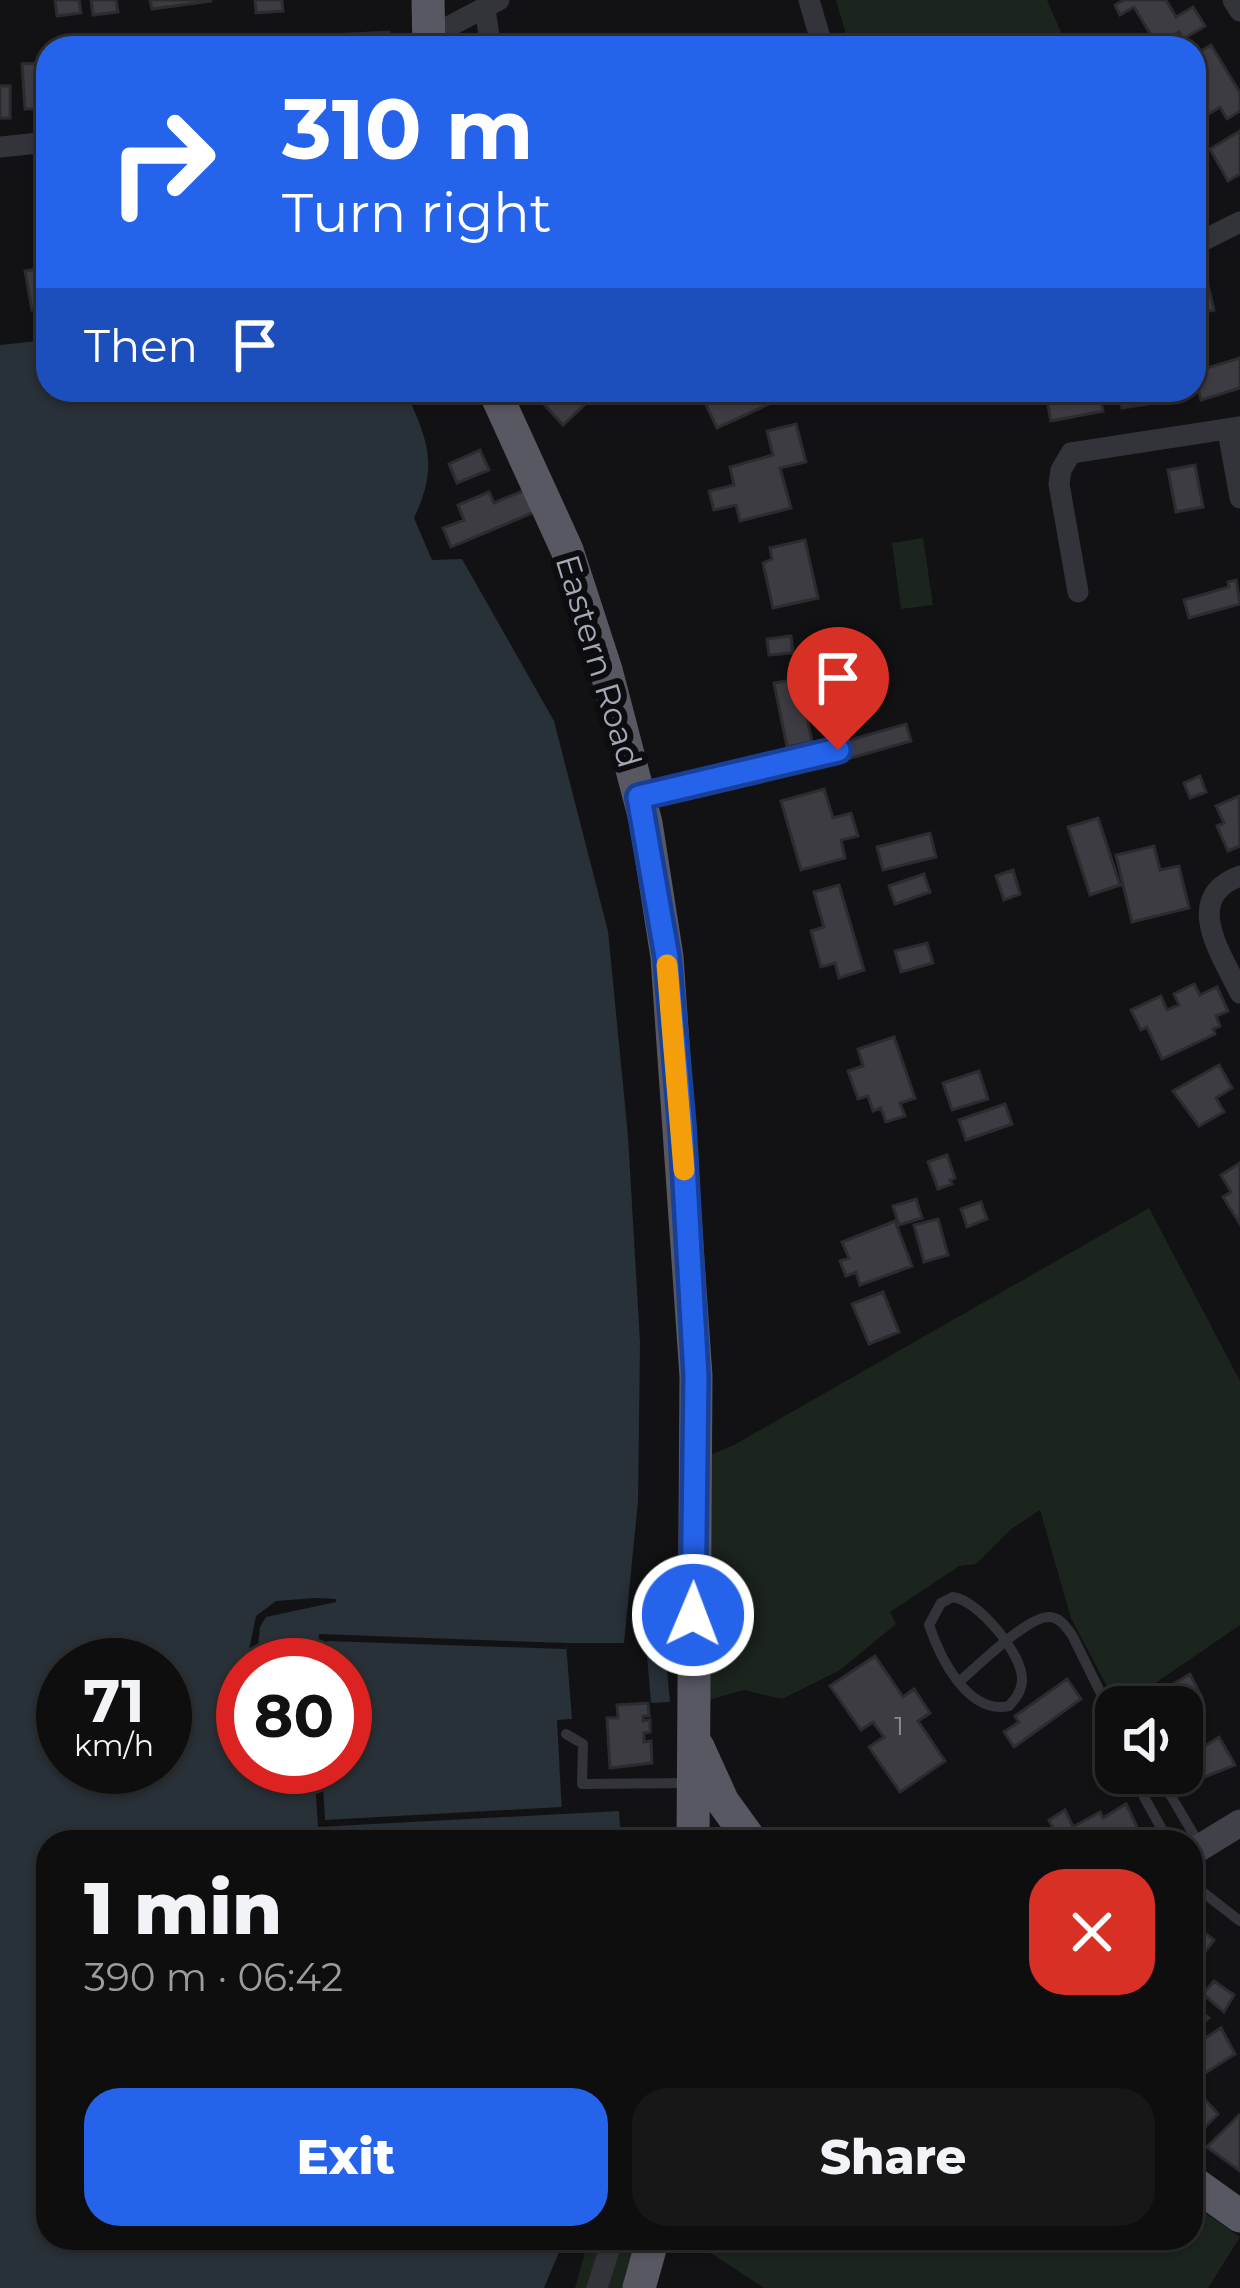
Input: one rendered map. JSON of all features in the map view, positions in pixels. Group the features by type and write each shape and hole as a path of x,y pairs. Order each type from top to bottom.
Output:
{"highway":[{"path":"428,0 429,36"},
{"name":"Eastern Road","path":"499,402 567,550 606,670 639,797 667,957 696,1376 693,1830"},
{"path":"693,1735 723,1802 743,1830"},
{"path":"1203,2189 1240,2214"},
{"path":"639,2288 649,2250"}],"main road":[{"path":"1203,1846 1240,1823"}],"street":[{"path":"809,0 820,36"},
{"path":"1233,0 1240,11"},
{"path":"439,36 492,5"},
{"path":"491,36 492,5"},
{"path":"0,147 36,143"},
{"path":"1206,238 1240,222"},
{"path":"1078,592 1059,484 1071,453 1234,429 1240,498"},
{"path":"1239,877 1221,884 1212,897 1208,920 1240,993"},
{"path":"597,2288 609,2250"}],"lane":[{"path":"639,797 838,750"},
{"path":"953,1597 967,1598 1006,1643 1022,1674 1017,1697 1009,1706 994,1709 983,1706 961,1681 938,1651 929,1625 941,1603 953,1597"},
{"path":"961,1681 1032,1622 1048,1616 1062,1622 1072,1635 1097,1686"},
{"path":"566,1734 583,1744 582,1784 694,1784"},
{"path":"1144,1794 1162,1830"},
{"path":"1169,1794 1187,1830"},
{"path":"1203,1893 1240,1922"}],"shaded area":[{"path":"836,0 1047,0 1063,36 846,36"},
{"path":"36,341 36,402 410,402 428,453 426,483 414,518 432,560 462,559 554,721 608,931 628,1136 640,1342 638,1501 624,1643 566,1643 572,1719 557,1720 562,1814 619,1811 620,1830 36,1830 36,2250 560,2250 544,2288 0,2288 0,345"},
{"path":"923,538 933,605 901,609 892,543"},
{"path":"1149,1208 1240,1381 1240,1625 1151,1686 1107,1686 1071,1618 1040,1510 1010,1530 976,1564 959,1566 890,1612 896,1624 840,1670 782,1699 744,1690 705,1701 708,1456"},
{"path":"672,1653 673,1669 667,1670 670,1702 651,1703 647,1655"},
{"path":"1203,2211 1240,2237 1208,2288 764,2288 706,2250 1203,2250"},
{"path":"586,2250 639,2250 628,2288 575,2288"}],"pier":[{"path":"336,1599 266,1617 259,1638 252,1638 256,1616 276,1601"},
{"path":"319,1634 566,1643 566,1649 372,1643 372,1638 319,1638"},
{"path":"316,1794 324,1794 325,1820 562,1807 562,1814 318,1827"}],"building":[{"path":"55,0 79,0 81,13 57,16"},
{"path":"91,0 116,0 118,12 93,15"},
{"path":"150,0 211,0 211,1 152,9"},
{"path":"255,0 282,0 283,11 256,13"},
{"path":"1124,0 1166,0 1176,17 1193,7 1205,26 1188,36 1179,32 1152,36 1134,7 1120,15 1115,5"},
{"path":"389,32 389,36 332,36"},
{"path":"1211,45 1240,93 1240,111 1227,119 1220,107 1206,116 1206,48"},
{"path":"36,63 36,109 25,109 22,64"},
{"path":"0,86 10,86 10,118 0,118"},
{"path":"1240,131 1240,174 1228,181 1210,149"},
{"path":"36,269 36,309 32,310 25,271"},
{"path":"1206,277 1214,310 1206,312"},
{"path":"1240,358 1240,388 1206,398 1206,368"},
{"path":"544,402 587,402 563,425"},
{"path":"705,402 771,402 771,403 717,428"},
{"path":"1047,402 1101,402 1103,411 1051,421"},
{"path":"1121,402 1159,402 1122,408"},
{"path":"796,424 806,462 780,468 791,508 740,521 736,505 714,510 709,491 734,485 730,467 773,455 767,431"},
{"path":"480,450 489,470 457,483 449,464"},
{"path":"1195,465 1203,507 1176,512 1168,470"},
{"path":"527,489 537,511 451,547 443,528 464,520 458,505 489,492 494,503"},
{"path":"805,540 818,598 773,608 763,563 772,559 770,548"},
{"path":"1236,580 1240,604 1189,618 1184,600 1229,587 1228,582"},
{"path":"791,636 793,653 769,655 767,639"},
{"path":"868,658 874,683 840,692 833,667"},
{"path":"799,679 812,742 787,747 774,683"},
{"path":"906,724 911,741 851,758 846,741"},
{"path":"1200,776 1206,792 1190,798 1184,783"},
{"path":"824,789 833,818 851,813 858,836 841,840 845,858 801,870 781,801"},
{"path":"1239,796 1240,846 1228,851 1217,826 1224,823 1216,806"},
{"path":"1098,818 1120,885 1090,895 1068,827"},
{"path":"930,833 936,857 883,870 877,847"},
{"path":"1154,846 1160,870 1179,866 1189,908 1132,922 1116,855"},
{"path":"1013,870 1020,894 1004,900 996,876"},
{"path":"924,874 930,892 895,904 889,886"},
{"path":"839,885 864,970 839,978 835,963 821,967 811,931 824,927 814,892"},
{"path":"927,943 933,963 901,972 895,951"},
{"path":"1194,984 1200,995 1217,987 1228,1011 1216,1016 1220,1026 1213,1029 1215,1034 1162,1059 1147,1027 1141,1030 1131,1010 1161,996 1167,1010 1179,1005 1174,994"},
{"path":"894,1037 915,1098 900,1103 905,1116 886,1122 881,1108 873,1111 868,1096 858,1099 848,1071 863,1066 858,1049"},
{"path":"1219,1065 1232,1088 1216,1098 1224,1112 1199,1126 1173,1091"},
{"path":"979,1071 988,1099 952,1110 943,1083"},
{"path":"1005,1104 1012,1124 966,1140 959,1120"},
{"path":"947,1155 955,1178 938,1189 928,1162"},
{"path":"1240,1163 1240,1224 1223,1197 1231,1192 1221,1175"},
{"path":"916,1199 922,1218 899,1225 893,1206"},
{"path":"981,1202 987,1219 967,1227 961,1209"},
{"path":"938,1219 948,1255 924,1262 914,1225"},
{"path":"895,1221 912,1266 860,1285 856,1272 846,1276 840,1261 849,1258 842,1242"},
{"path":"883,1292 899,1332 869,1344 852,1304"},
{"path":"875,1656 903,1697 914,1689 930,1713 918,1721 945,1761 900,1792 869,1747 884,1737 873,1722 861,1730 830,1686"},
{"path":"1190,1674 1196,1686 1170,1686"},
{"path":"1067,1679 1081,1699 1014,1747 1004,1732 1019,1722 1015,1716"},
{"path":"648,1703 649,1716 643,1716 643,1721 650,1720 650,1732 644,1733 644,1742 651,1741 652,1763 610,1768 607,1718 618,1718 617,1705"},
{"path":"1219,1737 1235,1765 1203,1778 1203,1747"},
{"path":"1126,1804 1138,1829 1054,1830 1049,1820 1065,1810 1073,1827 1100,1812 1103,1818"},
{"path":"1203,1932 1214,1940 1203,1954"},
{"path":"1214,1981 1234,1995 1224,2012 1203,1994"},
{"path":"1221,2028 1235,2054 1203,2074 1203,2039"},
{"path":"1203,2097 1218,2114 1203,2129"},
{"path":"1240,2116 1240,2171 1207,2147"}],"slow traffic":[{"path":"667,965 684,1170"}],"route":[{"path":"693,1615 696,1376 682,1128 667,957 639,797 838,750"}]}
